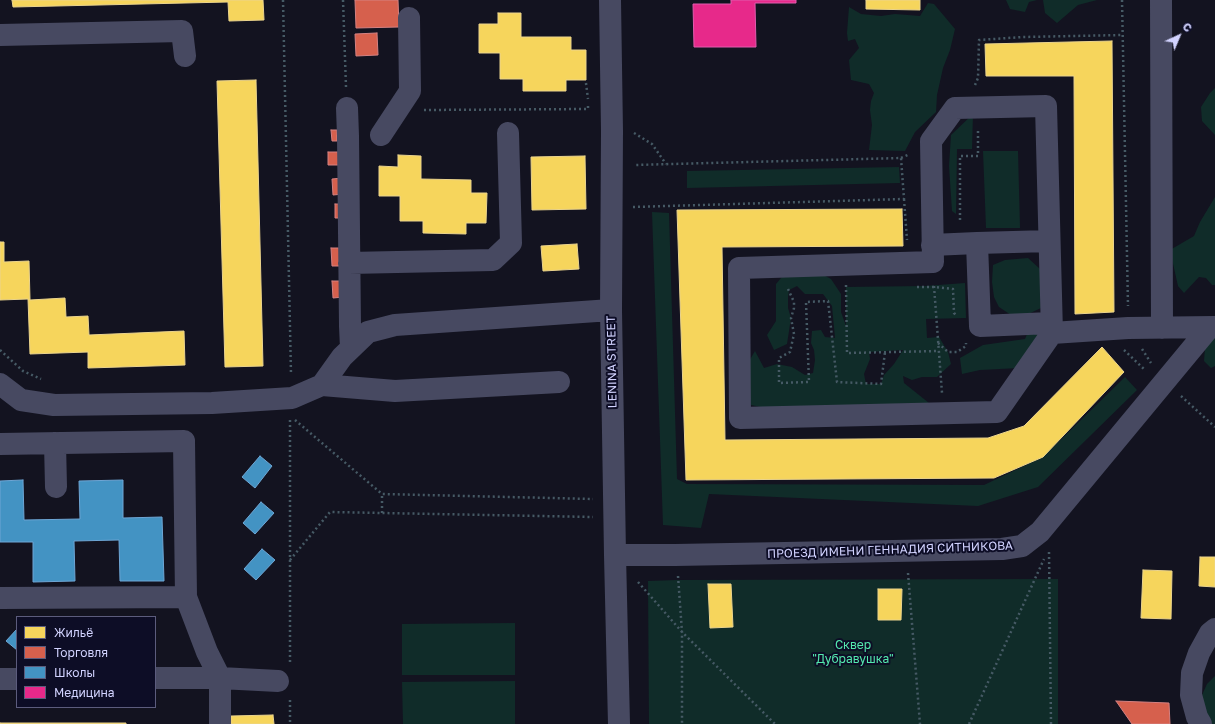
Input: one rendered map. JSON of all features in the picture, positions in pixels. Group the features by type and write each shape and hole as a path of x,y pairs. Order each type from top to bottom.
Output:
{"street":[{"name":"LENINA STREET","path":"610,0 612,131 611,310 614,555 619,724"},
{"path":"1161,0 1162,328"},
{"path":"381,135 410,91 409,18"},
{"path":"0,35 182,31 185,56"},
{"path":"933,254 931,141 955,108 1046,106 1048,241 1052,328 997,412 740,418 739,268 846,264 933,254 977,243 1048,241"},
{"path":"347,108 350,326 352,348"},
{"path":"349,263 493,260 511,243 508,133"},
{"path":"977,243 980,326 1052,328 1212,328"},
{"path":"322,385 342,357 368,332 395,325 611,310"},
{"name":"ПРОЕЗД ИМЕНИ ГЕННАДИЯ СИТНИКОВА","path":"614,555 1002,550 1022,546 1040,532 1157,378 1212,328"},
{"path":"0,384 21,400 54,404 212,403 292,398 322,385 394,391 560,382"},
{"path":"0,444 184,441 186,596 207,652 220,678 220,724"},
{"path":"55,442 56,487"},
{"path":"0,598 186,596"},
{"path":"1201,724 1197,717 1191,695 1192,673 1199,653 1210,633 1215,630"},
{"path":"156,678 220,678 286,682"},
{"path":"0,679 16,679"}],"path":[{"path":"343,0 347,108"},
{"path":"1122,0 1128,328 1158,375 1157,378"},
{"path":"979,40 1023,37 1122,35"},
{"path":"960,220 960,156 978,156 978,78"},
{"path":"398,110 588,109 586,83"},
{"path":"632,132 652,144 666,164"},
{"path":"632,165 901,158 907,247"},
{"path":"632,207 904,199"},
{"path":"933,254 943,413"},
{"path":"846,264 847,353 939,351"},
{"path":"762,267 784,284 794,302 791,318 794,334 790,352 779,358 779,382 809,382 806,302 828,301 837,382 881,384 885,352"},
{"path":"912,287 934,286 953,289 954,313 959,318"},
{"path":"846,287 854,287"},
{"path":"938,343 948,352 956,352 966,346 967,340"},
{"path":"1122,348 1215,427"},
{"path":"290,416 290,560 286,682 290,724"},
{"path":"382,494 382,513"},
{"path":"290,560 330,512 596,517"},
{"path":"969,724 1049,546 1051,724"},
{"path":"906,551 920,724"},
{"path":"614,555 682,632 775,724"},
{"path":"675,555 682,632 682,724"}],"green space":[{"path":"1006,0 1037,0 1029,2 1025,12 1010,9"},
{"path":"1043,0 1097,0 1078,5 1057,23 1045,13"},
{"path":"928,3 934,4 955,29 950,50 943,68 937,95 936,112 915,132 905,151 869,150 872,125 870,110 874,93 869,84 851,80 849,60 859,48 855,39 848,41 847,33 849,7 861,14 881,16 895,14 920,16"},
{"path":"1215,88 1215,135 1202,121 1201,107"},
{"path":"973,114 972,149 957,149 956,214 952,211 949,166 951,135"},
{"path":"983,151 1018,151 1020,228 986,228"},
{"path":"899,167 900,183 687,188 687,171"},
{"path":"1215,197 1215,285 1212,285 1206,278 1199,277 1184,293 1178,286 1170,250 1194,236 1200,222"},
{"path":"652,212 669,213 677,479 687,484 984,485 1043,457 1125,377 1137,390 1038,487 978,506 709,494 701,528 663,525"},
{"path":"1028,258 1040,269 1041,308 1024,316 1011,315 999,307 994,297 992,282 993,265 1005,260"},
{"path":"805,265 831,279 841,294 841,312 846,326 846,287 925,286 965,283 966,318 926,319 927,338 939,337 948,352 951,364 937,377 922,377 912,380 903,376 904,383 929,403 765,408 751,405 745,368 755,351 764,368 777,364 792,367 805,375 813,373 815,360 814,350 811,343 812,331 821,330 825,337 835,338 832,306 823,294 805,294 797,286 789,290 788,308 791,318 787,344 774,350 767,335 776,321 776,284 786,272","holes":["903,350 894,364 884,375 881,384 866,384 864,374 870,359 869,352"]},
{"path":"1043,330 1019,368 980,370 962,374 960,358 983,345 1025,339 1028,332"},
{"path":"1215,333 1215,366 1211,368 1204,361 1205,348"},
{"name":"Сквер \"Дубравушка\"","path":"1058,579 1058,724 649,724 648,581"},
{"path":"515,623 515,675 402,675 402,624"},
{"path":"1215,676 1215,724 1212,724 1204,708 1202,695 1207,684"},
{"path":"515,681 515,724 403,724 402,682"}],"building: Жильё":[{"path":"12,0 263,0 264,20 229,21 228,2 13,7"},
{"path":"866,0 920,0 920,10 866,9"},
{"path":"498,13 521,13 521,37 571,37 571,50 586,50 586,80 566,80 566,91 523,91 523,79 500,79 500,53 479,53 479,24 498,24"},
{"path":"1112,41 1114,312 1075,314 1074,76 986,76 985,44"},
{"path":"256,80 263,366 225,367 217,81"},
{"path":"398,155 421,156 421,179 471,180 471,193 487,193 486,223 466,223 466,234 423,233 423,221 400,221 400,196 379,196 379,166 398,167"},
{"path":"585,156 586,209 532,210 531,157"},
{"path":"902,209 903,246 722,247 725,440 988,438 1024,426 1102,347 1124,372 1043,457 994,478 686,480 677,210"},
{"path":"0,242 4,242 4,262 29,261 30,300 65,298 66,317 88,316 89,335 184,331 185,365 88,368 88,352 30,354 28,299 0,300"},
{"path":"577,244 579,269 543,271 541,246"},
{"path":"1200,557 1215,557 1215,587 1199,586"},
{"path":"1143,570 1172,571 1171,619 1141,618"},
{"path":"708,584 731,584 733,627 710,628"},
{"path":"878,589 902,589 901,620 878,620"},
{"path":"273,715 274,724 231,724 231,716"},
{"path":"126,723 126,724 0,724"}],"building: Торговля":[{"path":"355,0 398,0 399,27 356,28"},
{"path":"377,33 378,55 356,56 355,34"},
{"path":"331,130 337,130 337,141 332,141"},
{"path":"328,152 342,152 342,165 328,165"},
{"path":"343,178 344,194 333,195 332,179"},
{"path":"335,204 343,204 343,218 335,218"},
{"path":"331,248 344,248 345,266 332,266"},
{"path":"332,281 343,281 344,297 333,298"},
{"path":"1116,701 1169,703 1170,724 1132,724"}],"building: Школы":[{"path":"260,456 272,466 255,488 242,477"},
{"path":"23,480 24,520 80,519 79,481 123,480 123,518 162,517 164,581 120,581 119,540 74,541 75,581 33,582 33,542 0,542 0,481"},
{"path":"261,502 274,513 255,534 243,523"},
{"path":"262,549 275,560 256,580 244,569"},
{"path":"16,630 16,649 6,641"}],"building: Медицина":[{"path":"731,0 796,0 796,3 755,3 756,47 694,47 693,4 731,4"}]}
